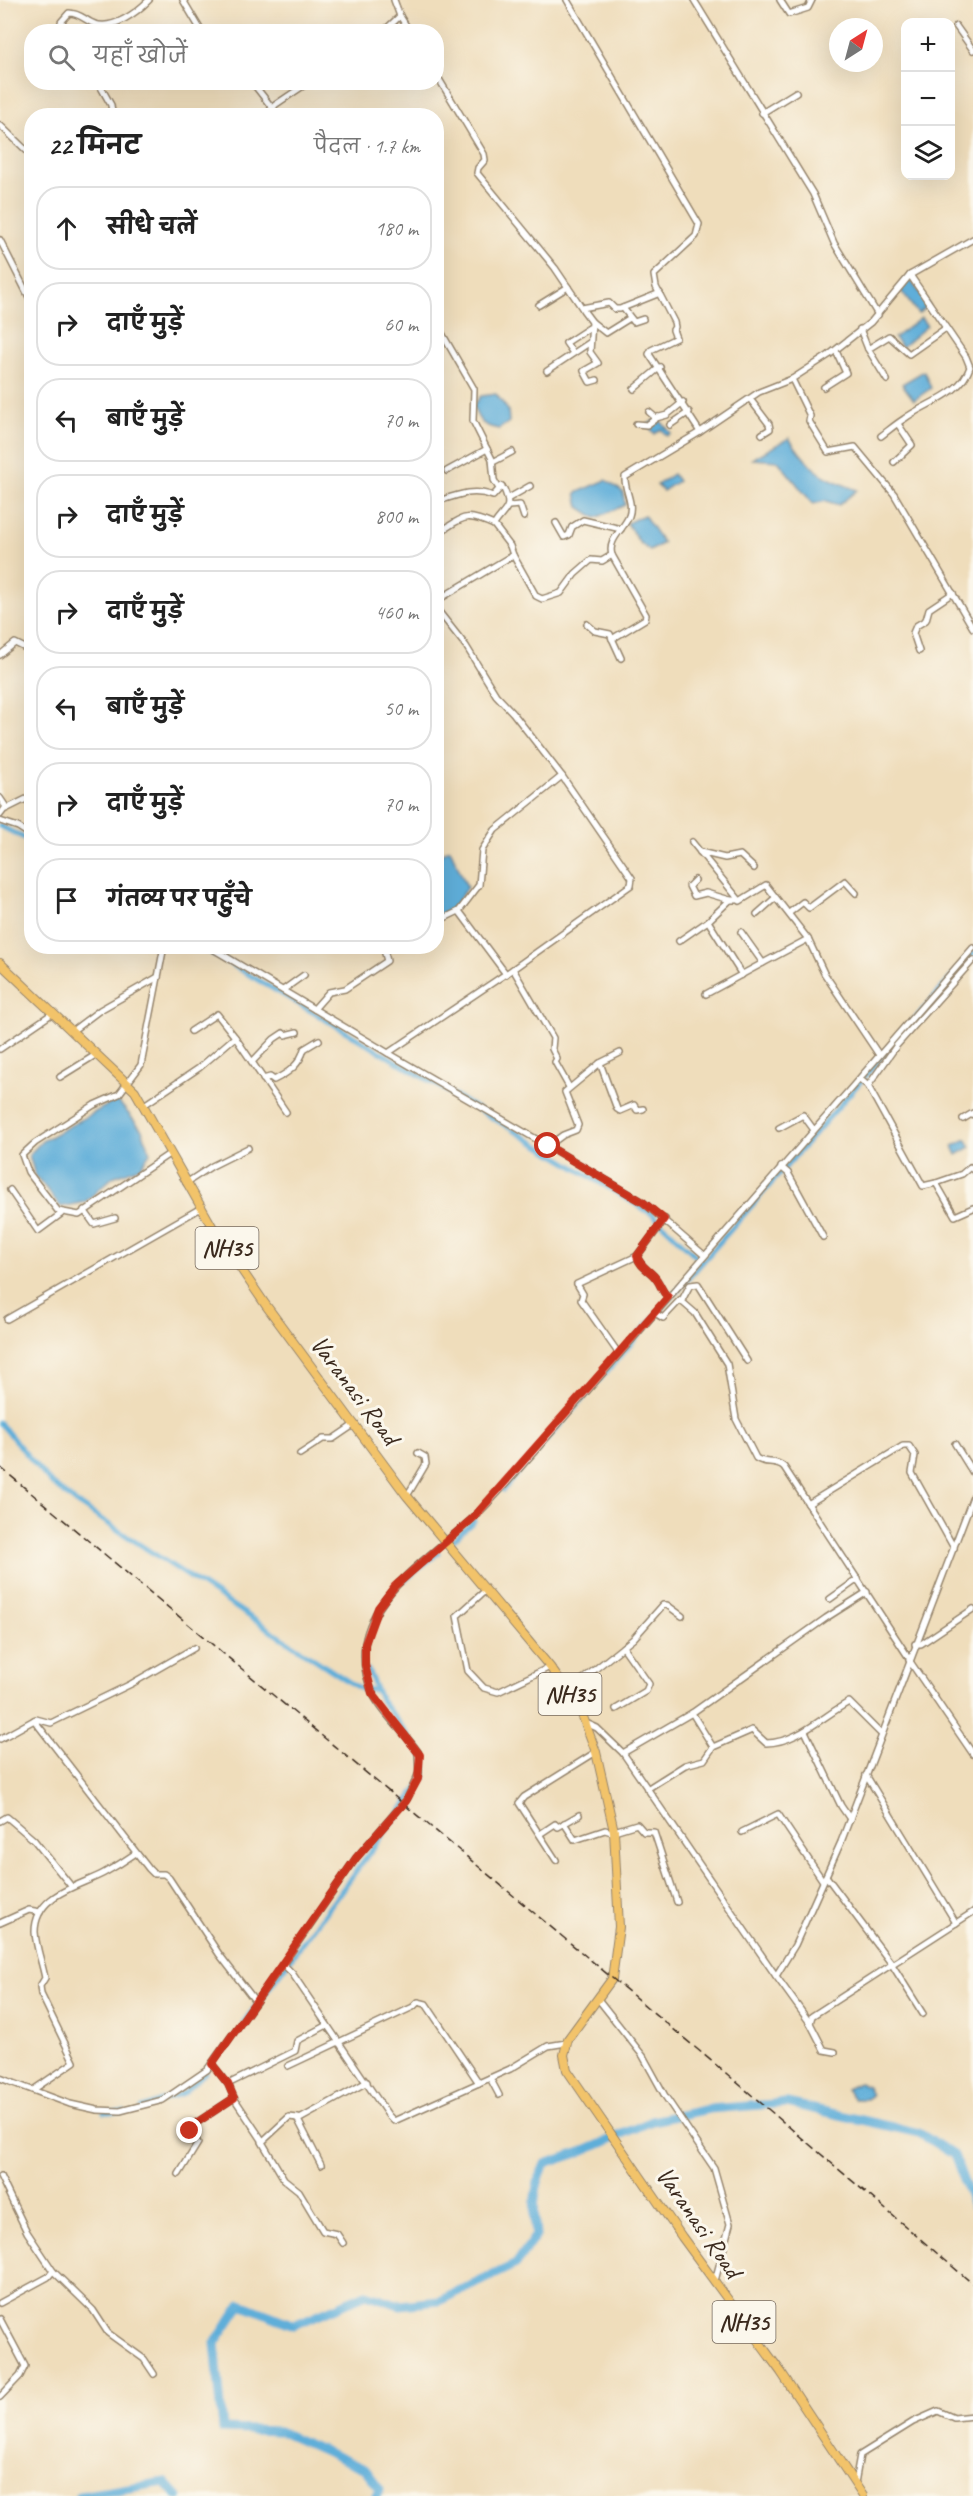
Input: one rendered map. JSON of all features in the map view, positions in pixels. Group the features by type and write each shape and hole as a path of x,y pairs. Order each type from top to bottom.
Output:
{"highway":[{"name":"Varanasi Road","path":"0,963 127,1081 144,1105 169,1154 201,1208 265,1304 407,1496 568,1691 586,1723 596,1752 614,1832 618,1872 619,1927 615,1965 612,1979 598,1999"},
{"name":"NH35","path":"566,2043 598,1999"},
{"name":"Varanasi Road","path":"566,2043 564,2055 567,2070 781,2372 863,2496"}],"street":[{"path":"108,24 131,16 149,0"},
{"path":"183,0 197,24"},
{"path":"393,0 405,24"},
{"path":"567,0 698,221 696,236 654,275 656,287 674,322 673,330 676,338 650,351 650,357 660,367 700,432"},
{"path":"694,0 813,194 834,243 878,315"},
{"path":"780,0 789,14 808,8 812,0"},
{"path":"62,24 69,13 96,24"},
{"path":"392,24 400,16"},
{"path":"956,26 973,50"},
{"path":"444,87 484,154 485,160 477,173 568,287 592,322 606,333 630,318"},
{"path":"103,90 111,108"},
{"path":"258,90 272,108"},
{"path":"274,108 298,90"},
{"path":"762,113 796,92"},
{"path":"0,124 24,148"},
{"path":"612,639 646,617 646,610 612,555 610,547 631,508 625,477 700,432 759,392 792,379 836,351 860,328 878,315 899,285 910,275 973,239"},
{"path":"0,240 24,287"},
{"path":"881,436 951,392 969,371 969,362 910,275"},
{"path":"539,305 568,287"},
{"path":"582,308 609,303 615,309 623,308 660,293"},
{"path":"623,308 634,322 643,319"},
{"path":"592,322 589,328 590,352 598,363 584,371 590,382 597,380"},
{"path":"573,353 566,343 589,328"},
{"path":"860,328 868,349 887,380"},
{"path":"868,349 889,336 909,354 946,328"},
{"path":"444,337 474,389 472,415 493,462 493,477 498,487 502,486"},
{"path":"547,371 589,343"},
{"path":"824,387 846,373 836,351"},
{"path":"634,389 660,367"},
{"path":"792,379 810,416 809,421 828,452 855,447 894,494 973,628"},
{"path":"750,399 769,424 770,429 762,434"},
{"path":"636,424 647,425 658,417 667,415 683,402"},
{"path":"649,412 658,417"},
{"path":"670,425 689,412"},
{"path":"894,462 912,445 898,424"},
{"path":"447,471 487,448"},
{"path":"493,462 512,452"},
{"path":"494,525 509,506 509,498 502,486"},
{"path":"444,500 482,491 493,496 502,486"},
{"path":"509,498 530,486"},
{"path":"509,506 520,505 524,517"},
{"path":"444,529 463,516 476,517 494,525 510,546 539,599 561,593 575,574 591,560 602,561 612,555"},
{"path":"556,523 564,537 569,535 572,527 583,520 621,529"},
{"path":"444,596 513,555"},
{"path":"920,651 913,633 916,626 926,620 929,609 953,593"},
{"path":"388,1053 506,974 631,885 632,881 562,776 513,713 496,695 444,615"},
{"path":"587,624 595,631 608,632 621,658"},
{"path":"0,655 15,643 24,648"},
{"path":"444,918 459,911 479,885 482,850 495,830 562,776"},
{"path":"0,798 6,809"},
{"path":"0,815 6,809 24,800"},
{"path":"0,821 24,832"},
{"path":"692,842 737,900"},
{"path":"700,852 725,858 740,855 754,868"},
{"path":"695,879 689,886 694,896 705,893 730,900 742,901 766,885 808,939 824,973 879,1055"},
{"path":"789,913 803,902 809,908 844,881 856,893"},
{"path":"757,914 775,898"},
{"path":"678,941 708,921 730,900"},
{"path":"459,911 506,974"},
{"path":"708,921 742,975"},
{"path":"741,932 763,963"},
{"path":"706,994 808,939"},
{"path":"658,1315 668,1297 973,948"},
{"path":"61,1214 28,1172 22,1155 35,1143 93,1105 119,1094 143,1060 162,954"},
{"path":"222,954 643,1202 661,1222 702,1258"},
{"path":"314,1009 329,992 345,989 387,961 385,954"},
{"path":"867,1086 897,1045 973,960"},
{"path":"513,969 553,1038 552,1049 557,1059 555,1062 569,1086"},
{"path":"283,990 304,975"},
{"path":"72,1030 100,1010 158,977"},
{"path":"0,1049 53,1012"},
{"path":"191,1031 217,1014 286,1112"},
{"path":"252,1062 274,1039 283,1033 285,1035 297,1032"},
{"path":"144,1105 199,1068 234,1037"},
{"path":"263,1079 270,1077 274,1080 286,1076 300,1060 304,1049 319,1040"},
{"path":"548,1146 563,1135 576,1130 578,1125 565,1095 569,1086 600,1063 620,1053"},
{"path":"60,1077 97,1054"},
{"path":"600,1063 617,1109 620,1111 634,1105 637,1110 643,1109"},
{"path":"860,1079 867,1086 921,1184 936,1183 962,1174 970,1167 973,1170"},
{"path":"963,1119 973,1113"},
{"path":"778,1128 803,1115 814,1130"},
{"path":"186,1183 212,1166 248,1148"},
{"path":"10,1190 38,1231 61,1214 79,1215 169,1154"},
{"path":"782,1168 788,1173 823,1237"},
{"path":"936,1183 955,1216 973,1208"},
{"path":"7,1319 22,1307 59,1290 201,1208"},
{"path":"84,1210 94,1224 115,1218"},
{"path":"619,1354 581,1300 583,1294 577,1284 637,1256 661,1222"},
{"path":"637,1256 641,1267 657,1279 660,1290 668,1297"},
{"path":"0,2078 78,2107 120,2111 170,2097 213,2065 256,2002 286,1967 356,1858 406,1801 418,1779 420,1762 418,1752 372,1690 365,1665 365,1644 378,1608 395,1586 473,1518 619,1354 658,1315 682,1300 690,1286 698,1284 747,1361"},
{"path":"682,1300 695,1313 727,1364 736,1419 756,1458 761,1462 781,1464 973,1754"},
{"path":"300,1454 323,1439 333,1439 355,1424"},
{"path":"955,1444 973,1473"},
{"path":"808,1504 903,1446 909,1446 915,1455 912,1473 954,1548"},
{"path":"407,1496 426,1464 425,1457 418,1453"},
{"path":"776,1976 795,1945 850,1818 973,1497"},
{"path":"830,1599 858,1579"},
{"path":"486,1590 457,1616 468,1671 484,1688 498,1692 549,1666"},
{"path":"623,1753 692,1713 826,1618 867,1593"},
{"path":"568,1691 623,1647 663,1605 667,1605 682,1616"},
{"path":"915,1644 921,1644 973,1609"},
{"path":"616,1709 646,1691 649,1683 623,1647"},
{"path":"0,1739 34,1720 42,1718 51,1723 132,1684 194,1648"},
{"path":"647,1789 685,1765 704,1760 712,1747 752,1730 764,1742 770,1743 806,1731 849,1702 881,1734"},
{"path":"692,1713 712,1747"},
{"path":"34,1720 151,1872 161,1873 169,1878 219,1954 256,2002"},
{"path":"586,1723 597,1728 623,1753 810,2023 824,2050 835,2052"},
{"path":"806,1731 841,1806 850,1818"},
{"path":"556,1860 519,1807 521,1799 596,1752"},
{"path":"866,1774 956,1923"},
{"path":"742,1832 778,1814 824,1878 891,1963 923,2014"},
{"path":"540,1834 555,1824 558,1827 579,1815"},
{"path":"0,1821 7,1817 20,1827 71,1886"},
{"path":"564,1823 575,1840 605,1830 614,1832 637,1824 644,1832 654,1832 677,1902"},
{"path":"33,2090 74,2062 40,1990 45,1978 36,1938 40,1912 57,1895 71,1886 103,1874 136,1853"},
{"path":"0,1923 30,1910 40,1912"},
{"path":"810,2023 813,2016 891,1963 973,1912"},
{"path":"286,1967 390,2118 397,2122 515,2067 548,2046 566,2043"},
{"path":"598,1999 642,2056 665,2096 714,2168 730,2220 715,2281"},
{"path":"288,2066 340,2043 418,2002 426,2004 479,2083"},
{"path":"228,2084 295,2051 297,2041 327,2025"},
{"path":"213,2065 228,2084 234,2098 285,2179 299,2191 323,2231 337,2234 343,2243"},
{"path":"490,2078 499,2095"},
{"path":"262,2140 289,2117 298,2118 367,2082"},
{"path":"179,2174 198,2144 190,2127 234,2098"},
{"path":"298,2118 299,2125 321,2165"},
{"path":"0,2178 27,2232 53,2271 93,2310 108,2333 144,2359 154,2374"},
{"path":"0,2303 48,2277 53,2271"},
{"path":"0,2319 25,2366 20,2376 0,2397"},
{"path":"855,2485 860,2455 885,2438 938,2411 954,2418 973,2416"}],"water":[{"path":"909,278 929,305 918,314 899,288"},
{"path":"921,318 927,326 902,347 894,338"},
{"path":"924,371 931,388 914,400 902,384"},
{"path":"496,394 508,410 509,422 499,429 482,422 473,406 481,396"},
{"path":"658,418 671,433 667,436 661,429 655,434 647,425"},
{"path":"789,438 817,471 857,490 839,505 826,501 813,504 778,461 752,459"},
{"path":"673,474 678,481 663,491 657,485"},
{"path":"606,480 623,492 625,505 596,518 579,507 576,493"},
{"path":"644,515 663,543 650,551 639,542 627,523"},
{"path":"450,849 467,887 454,907 444,914 444,852"},
{"path":"117,1100 142,1130 150,1153 140,1167 113,1177 85,1202 61,1207 35,1175 29,1155 42,1141"},
{"path":"966,1139 971,1147 957,1155 953,1146"},
{"path":"859,2083 867,2086 871,2095 867,2099 854,2099 846,2089"}],"waterway":[{"path":"0,826 24,838"},
{"path":"503,1490 973,953"},
{"path":"214,954 508,1127"},
{"path":"513,1130 652,1214 702,1262"},
{"path":"0,1423 50,1482 75,1502 360,1689 374,1690"},
{"path":"451,1542 474,1521"},
{"path":"404,1581 438,1553"},
{"path":"368,1670 380,1699 409,1736"},
{"path":"244,2022 425,1778 425,1758 416,1746"},
{"path":"142,2108 183,2093 206,2072"},
{"path":"376,2496 380,2489 365,2469 279,2431 223,2429 215,2343 241,2304 294,2325 366,2294 400,2305 439,2301 516,2264 536,2235 535,2199 545,2164 584,2151 652,2121 709,2109 787,2103 919,2133 954,2155 973,2206"},
{"path":"104,2112 124,2112"},
{"path":"80,2496 165,2482 178,2496"}],"railway":[{"path":"0,1467 727,2074 973,2284"}],"route":[{"path":"190,2131 190,2127 197,2120 234,2098 234,2093 212,2064 353,1862 406,1801 418,1779 420,1755 373,1695 365,1665 365,1639 378,1608 395,1586 473,1518 534,1452 668,1297 660,1290 657,1279 641,1267 637,1256 658,1224 664,1219 643,1202 548,1146"}]}
